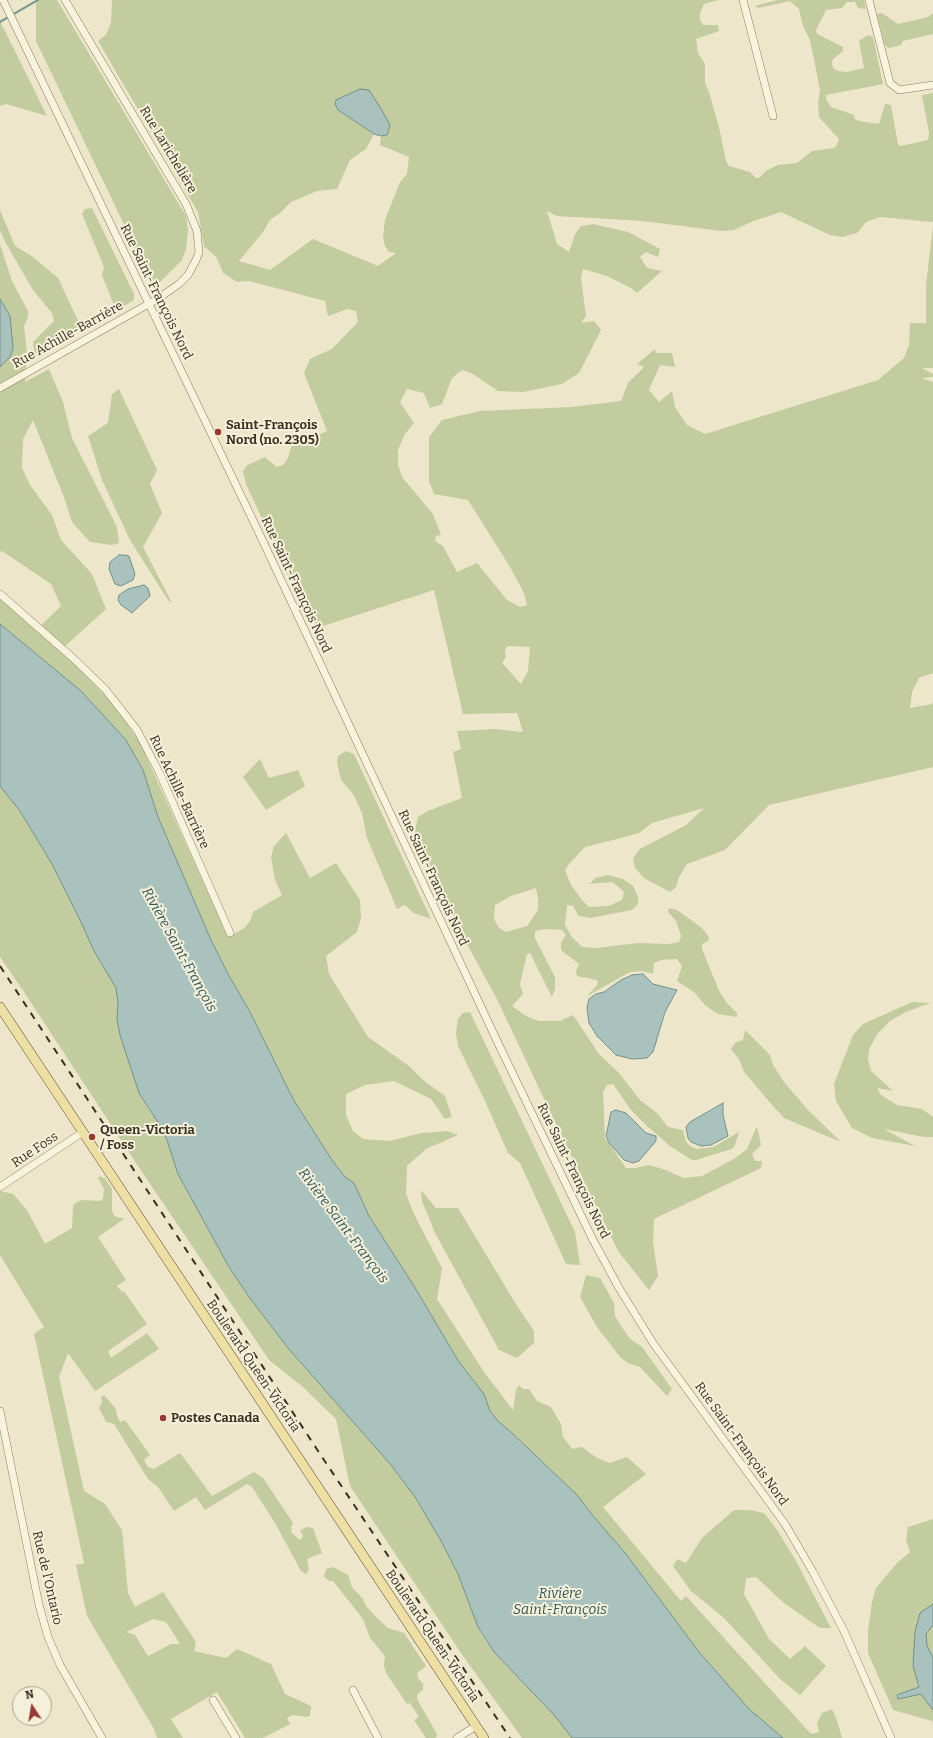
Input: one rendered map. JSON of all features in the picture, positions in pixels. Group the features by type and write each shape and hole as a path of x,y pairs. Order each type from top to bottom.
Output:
{"main road":[{"name":"Boulevard Queen-Victoria","path":"0,1007 484,1738"}],"street":[{"name":"Rue Saint-François Nord","path":"5,0 498,1043 592,1238 619,1288 653,1343 687,1392 753,1479 788,1530 820,1584 844,1631 891,1738"},
{"name":"Rue Larichelière","path":"66,0 186,204 195,222 199,252 192,268 179,284 148,304"},
{"path":"743,0 773,116"},
{"path":"869,0 890,83 899,90 933,85"},
{"name":"Rue Achille-Barrière","path":"0,388 148,304"},
{"name":"Rue Achille-Barrière","path":"0,594 67,652 95,679 121,709 136,730 160,774 230,932"},
{"name":"Rue Foss","path":"0,1187 83,1132"},
{"name":"Rue de l'Ontario","path":"0,1411 43,1619 60,1665 102,1738"},
{"path":"352,1690 378,1738"},
{"path":"213,1700 236,1738"},
{"path":"457,1738 476,1726"}],"green space":[{"path":"36,0 57,0 186,216 188,231 186,249 182,260 160,282 153,285 36,41"},
{"path":"112,0 719,0 704,4 700,13 700,20 703,25 718,25 719,31 696,39 698,53 705,64 705,83 719,127 726,161 729,166 750,172 756,178 759,178 767,170 778,165 797,163 812,151 834,148 839,139 819,117 818,103 820,90 810,40 803,26 799,9 790,1 758,8 755,6 777,0 864,0 866,9 858,8 855,2 847,2 842,8 826,10 816,30 817,34 843,47 843,51 833,59 832,63 833,68 838,71 847,72 864,68 859,41 868,35 873,37 883,84 826,95 826,99 831,107 854,115 855,119 859,121 879,124 885,104 891,105 898,144 900,146 928,140 929,133 922,95 933,93 933,222 880,217 866,222 857,233 842,237 830,235 781,212 751,222 734,230 721,231 643,221 557,216 547,211 557,244 569,252 575,234 581,226 593,224 628,232 660,249 658,257 646,252 640,257 647,268 662,271 637,293 631,288 607,276 583,269 581,278 586,316 581,323 594,321 601,330 579,373 562,384 523,392 498,391 473,374 462,370 452,378 442,404 430,408 424,393 407,389 400,402 414,423 405,434 398,450 398,465 402,477 433,514 441,535 436,536 435,541 443,546 457,572 477,563 507,600 520,607 527,605 524,593 510,567 468,500 434,494 429,481 429,437 442,420 480,411 572,407 621,401 628,383 644,367 637,364 655,349 656,353 672,353 675,367 660,365 649,390 659,402 672,391 675,407 687,425 705,434 878,380 904,358 909,345 910,323 926,323 926,285 933,226 933,368 922,368 933,374 933,377 922,378 933,382 933,673 919,678 912,692 910,708 932,704 933,701 933,767 769,805 725,850 687,864 679,877 676,887 670,892 644,878 635,868 633,858 640,849 686,825 704,808 652,823 639,833 585,847 570,863 565,870 571,885 589,907 609,906 622,900 624,893 612,882 590,884 595,878 608,875 623,879 633,886 638,897 638,904 632,910 590,918 579,916 573,906 567,905 565,925 572,937 582,947 596,948 638,943 669,944 679,942 681,936 676,921 668,912 669,908 677,910 702,928 709,937 708,941 702,944 702,949 719,991 727,1003 737,1013 737,1017 718,1014 705,1005 695,993 677,981 682,966 677,959 661,960 654,963 653,974 642,971 630,972 587,996 598,984 597,980 577,976 576,971 579,964 561,950 561,943 566,935 562,930 547,929 535,931 535,938 555,977 555,989 552,997 530,953 527,954 520,984 523,994 512,1006 526,1016 539,1021 560,1021 573,1015 599,1054 619,1073 640,1100 657,1113 668,1127 683,1130 686,1142 690,1146 697,1149 713,1147 739,1132 735,1145 732,1149 692,1160 670,1146 647,1126 631,1110 613,1084 607,1085 603,1092 605,1138 626,1168 649,1165 684,1178 702,1176 734,1159 747,1149 757,1126 761,1145 752,1154 755,1161 762,1161 761,1168 654,1219 653,1242 658,1276 649,1290 618,1251 497,999 458,928 447,900 418,842 415,831 418,817 428,811 462,798 453,752 461,749 457,731 495,729 523,732 517,713 463,714 434,590 320,627 308,618 246,484 243,472 246,466 265,457 277,467 283,465 288,458 291,447 327,431 304,373 310,359 332,349 358,322 356,311 348,309 328,316 325,301 249,281 237,282 223,273 217,258 204,246 198,212 98,41 106,35 111,22","holes":["338,110 387,135 381,136 380,145 409,157 407,174 400,182 385,220 383,236 385,246 389,252 396,253 378,266 313,239 270,270 239,261 263,232 270,220 291,202 317,191 337,189 350,160 366,149 374,134","508,646 530,647 528,671 521,684 502,663 506,657 505,649","536,888 538,910 527,926 506,932 499,928 494,919 495,905 511,896"]},
{"path":"882,13 898,24 928,17 933,13 933,34 903,41 901,45 889,48 885,45 877,14"},
{"path":"0,21 47,116 6,104 0,106"},
{"path":"92,208 134,294 134,300 118,310 115,308 102,275 104,267 82,214 85,209"},
{"path":"0,210 15,246 33,257 58,278 82,329 35,357 33,342 54,321 52,313 33,290 4,240 0,230"},
{"path":"0,244 12,281 28,311 28,317 24,326 27,353 25,382 49,369 63,402 72,438 117,527 119,543 112,545 90,542 72,522 65,500 33,420 23,439 22,468 30,485 52,515 61,540 92,574 106,609 61,650 116,707 140,743 228,937 243,929 250,921 253,912 282,895 275,880 271,857 274,846 286,833 310,878 336,863 360,900 361,918 357,932 326,956 329,974 368,1037 409,1066 423,1080 445,1096 452,1117 445,1119 431,1099 394,1081 365,1085 346,1094 346,1115 353,1131 363,1139 390,1141 421,1133 447,1131 458,1135 426,1149 407,1166 406,1194 415,1216 442,1268 437,1299 484,1372 513,1410 516,1390 519,1385 523,1389 529,1389 537,1401 551,1407 561,1424 563,1437 572,1449 582,1447 597,1458 610,1463 627,1457 646,1474 603,1507 681,1601 686,1596 811,1734 819,1732 817,1723 822,1713 832,1709 842,1738 783,1738 749,1709 699,1652 626,1554 577,1495 499,1422 490,1411 484,1394 459,1362 414,1286 369,1216 354,1183 345,1177 332,1160 293,1099 250,1012 228,974 211,940 158,817 143,770 126,740 81,691 0,624 0,599 37,629 61,606 51,584 2,551 0,552 0,367 10,357 10,316 0,299"},
{"path":"119,389 157,470 150,484 162,513 143,547 172,603 168,600 130,540 102,480 88,436 108,423 112,394"},
{"path":"346,751 354,754 431,919 414,913 405,905 397,909 367,838 362,813 353,794 341,780 337,762 338,756"},
{"path":"260,759 269,778 298,770 305,786 266,810 243,777"},
{"path":"0,786 20,811 52,864 94,951 116,988 118,1002 117,1019 146,1105 161,1126 178,1174 229,1267 249,1297 288,1348 391,1465 415,1497 440,1539 458,1574 482,1635 494,1652 555,1716 572,1738 522,1738 461,1653 350,1486 336,1419 303,1387 269,1360 136,1163 0,957"},
{"path":"912,1002 930,1003 906,1012 890,1021 878,1033 869,1049 868,1059 871,1071 893,1091 877,1088 881,1095 897,1105 922,1109 933,1117 933,1137 924,1137 884,1129 915,1146 872,1138 852,1128 836,1101 834,1084 853,1035 863,1024"},
{"path":"470,1012 575,1232 580,1265 566,1264 520,1163 508,1153 458,1046 456,1033 458,1019 463,1013"},
{"path":"745,1030 770,1055 773,1065 784,1082 808,1110 841,1142 784,1118 773,1106 744,1072 739,1059 731,1049 735,1043 743,1040"},
{"path":"100,1176 105,1179 112,1189 112,1210 114,1216 124,1219 98,1237 126,1280 117,1286 122,1292 124,1291 147,1324 108,1351 111,1358 147,1333 159,1349 95,1391 68,1353 59,1377 84,1491 105,1504 122,1530 128,1593 135,1607 163,1592 196,1642 194,1651 226,1658 237,1649 271,1664 285,1694 311,1706 310,1715 308,1717 292,1715 287,1718 290,1724 263,1738 245,1738 217,1692 171,1719 183,1738 157,1738 154,1729 87,1616 76,1565 84,1563 34,1334 44,1327 0,1255 0,1191 13,1194 27,1210 45,1244 72,1228 73,1206 77,1202 82,1200 100,1201 103,1199 104,1189 98,1178","holes":["153,1619 166,1622 180,1644 171,1644 148,1656 135,1635 126,1632"]},
{"path":"421,1190 436,1208 458,1208 514,1301 534,1331 534,1343 517,1358 499,1350 435,1233 422,1201"},
{"path":"586,1275 600,1278 614,1303 615,1316 619,1323 630,1339 642,1347 672,1389 667,1396 640,1367 628,1363 620,1357 597,1327 580,1297"},
{"path":"104,1395 116,1409 120,1422 125,1420 150,1455 144,1460 148,1467 154,1469 180,1453 212,1496 254,1472 263,1478 293,1523 291,1527 292,1533 300,1540 303,1536 300,1530 307,1527 313,1528 322,1553 307,1559 309,1569 306,1574 301,1571 275,1523 252,1487 247,1484 205,1510 196,1497 174,1511 158,1487 148,1479 114,1424 106,1422 99,1408 102,1402 101,1397"},
{"path":"734,1510 749,1510 764,1513 775,1527 795,1559 831,1628 820,1628 784,1603 756,1577 746,1578 744,1594 769,1639 790,1659 805,1646 826,1666 800,1695 780,1679 724,1618 691,1591 673,1566 677,1559 686,1563 702,1538"},
{"path":"933,1519 933,1724 932,1721 893,1710 868,1653 868,1631 872,1602 876,1588 897,1563 910,1552 906,1540 908,1527"},
{"path":"333,1567 348,1575 352,1587 378,1619 388,1628 404,1633 426,1666 417,1673 418,1678 423,1684 423,1690 417,1695 417,1699 437,1734 436,1738 426,1738 414,1720 419,1717 410,1703 407,1704 386,1673 384,1665 385,1656 370,1638 363,1619 333,1581 329,1581 324,1576 326,1569"}],"water":[{"path":"360,89 369,90 380,107 390,125 387,135 381,136 374,134 338,110 335,104 336,100"},
{"path":"0,299 10,316 13,348 10,357 0,367"},
{"path":"119,555 129,556 135,574 133,580 121,586 115,584 109,569 110,562"},
{"path":"144,585 148,588 150,596 132,613 121,605 118,600 119,595 128,589"},
{"name":"Rivière Saint-François","path":"0,624 81,691 126,740 143,770 158,817 211,940 228,974 250,1012 293,1099 332,1160 345,1177 354,1183 369,1216 414,1286 459,1362 484,1394 490,1411 499,1422 577,1495 626,1554 699,1652 749,1709 783,1738 572,1738 555,1716 494,1652 478,1627 458,1574 440,1539 415,1497 391,1465 288,1348 249,1297 229,1267 178,1174 167,1140 161,1127 139,1093 120,1035 117,1019 118,1002 116,988 94,951 52,864 20,811 0,786"},
{"path":"643,974 653,984 677,990 665,1012 653,1052 647,1058 632,1059 616,1055 597,1036 589,1023 587,1008 589,999 596,994 604,992 621,980 632,975"},
{"path":"723,1103 723,1115 728,1136 711,1145 701,1146 691,1142 688,1138 686,1127 690,1122"},
{"path":"616,1110 626,1113 646,1133 656,1136 656,1141 639,1161 633,1163 624,1160 609,1143 606,1136 611,1112"},
{"path":"933,1604 933,1625 926,1634 927,1646 933,1658 933,1710 921,1694 898,1699 897,1695 919,1687 913,1666 915,1632 920,1613"}],"waterway":[{"path":"0,22 38,0"}],"railway":[{"path":"0,966 324,1460 510,1738"}],"place":[{"name":"Saint-François Nord (no. 2305)","path":"218,432"},
{"name":"Queen-Victoria / Foss","path":"92,1137"},
{"name":"Postes Canada","path":"163,1418"}]}
